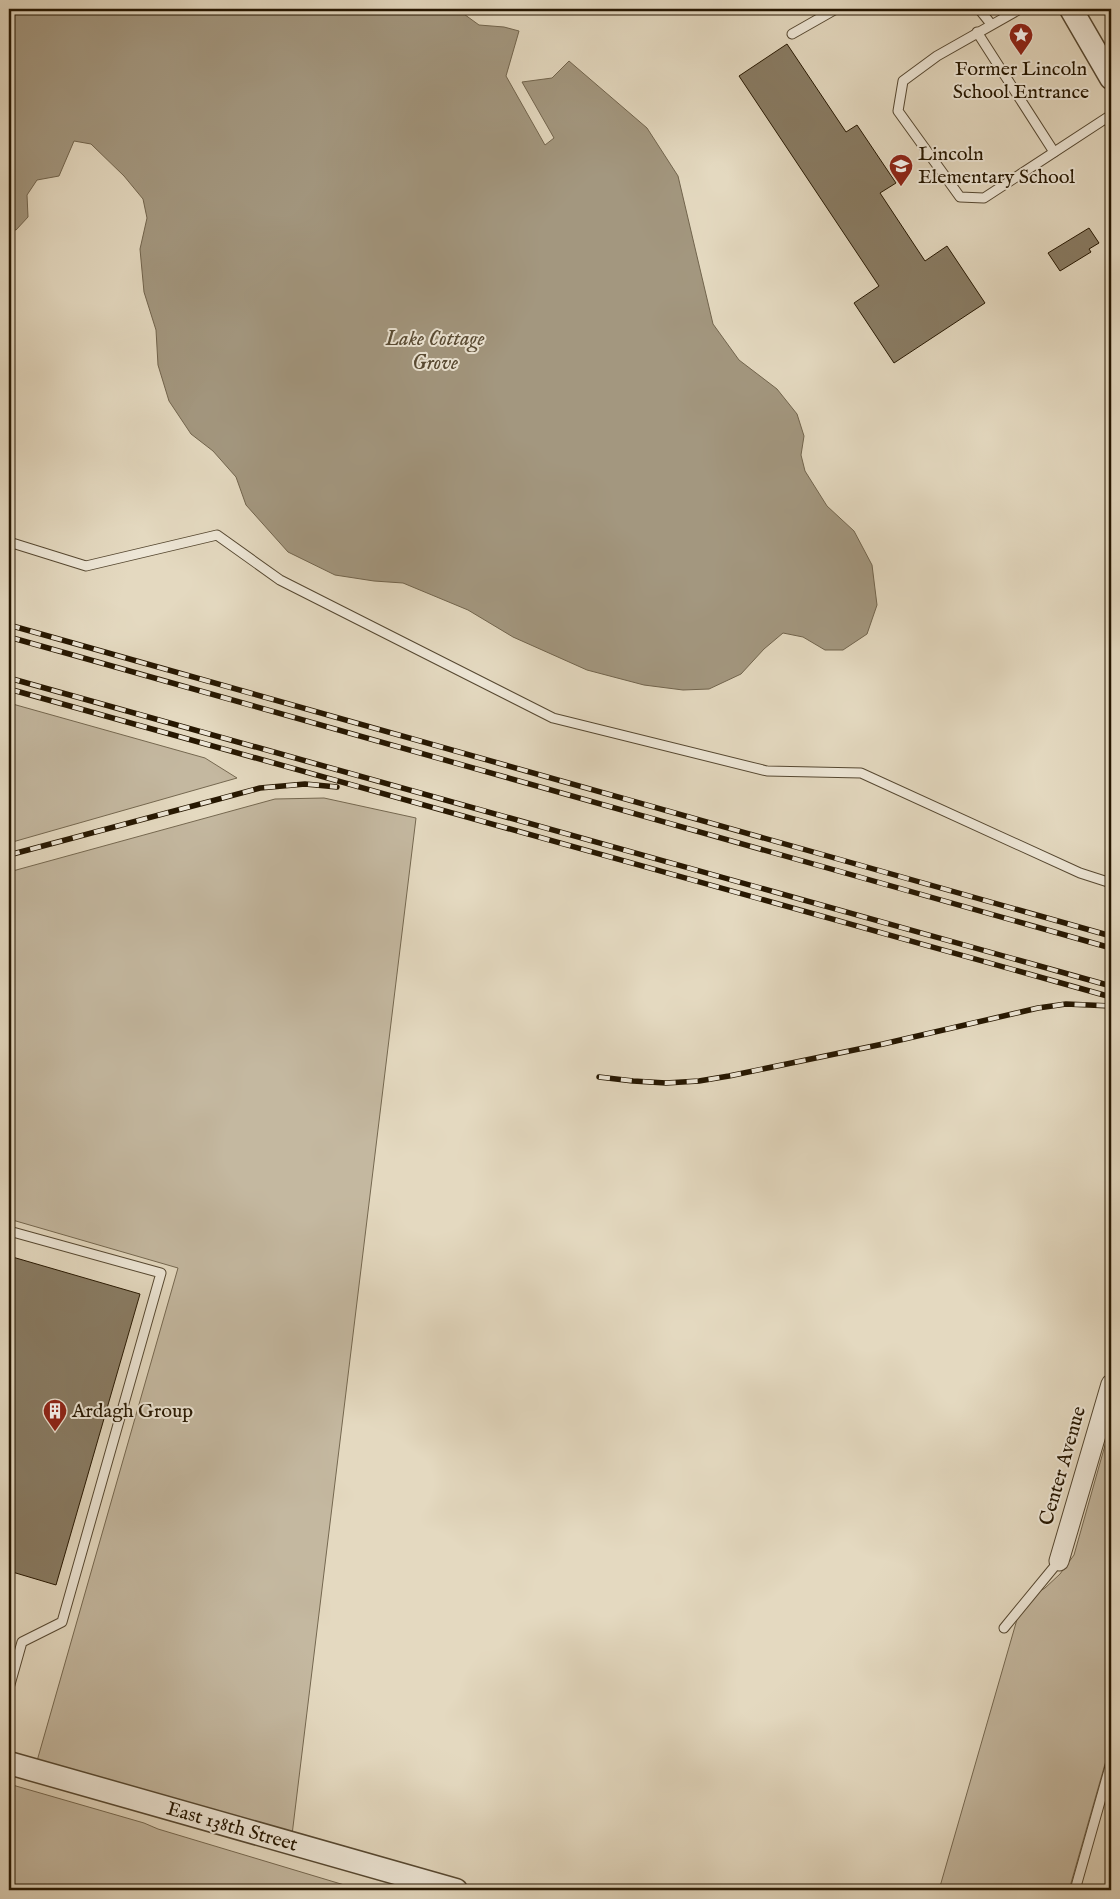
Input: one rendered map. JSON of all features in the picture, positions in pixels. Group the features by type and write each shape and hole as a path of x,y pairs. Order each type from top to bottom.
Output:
{"street":[{"path":"1071,9 1110,73"},
{"name":"Center Avenue","path":"1059,1562 1111,1384"},
{"name":"East 138th Street","path":"9,1763 456,1890"}],"lane":[{"path":"792,34 836,9"},
{"path":"979,9 991,24"},
{"path":"1020,9 937,56 903,80 898,111 960,197 984,198 1111,115"},
{"path":"978,32 1054,152"},
{"path":"9,542 86,566 217,535 280,580 553,718 767,771 860,772 1080,873 1111,883"},
{"path":"9,1230 160,1272 62,1622 22,1642 9,1688"},
{"path":"1004,1628 1059,1562"},
{"path":"1075,1890 1111,1763"}],"shaded area":[{"path":"9,703 205,758 237,778 9,843"},
{"path":"324,798 416,818 292,1835 37,1761 178,1268 9,1219 9,872 275,799"},
{"path":"1111,1424 1111,1743 1069,1890 939,1890 1022,1602 1045,1588 1060,1574 1074,1555"},
{"path":"9,1784 144,1823 158,1829 361,1890 9,1890"}],"water":[{"name":"Lake Cottage Grove","path":"9,9 457,9 479,25 504,27 519,31 506,76 545,145 554,138 522,82 552,78 569,61 647,128 678,176 713,324 739,360 777,389 797,414 804,436 801,455 805,471 827,506 854,531 872,565 877,605 867,634 843,650 825,650 803,637 783,633 764,649 741,674 709,689 683,690 644,685 587,670 513,637 468,610 403,583 335,575 288,552 246,505 236,477 213,451 191,434 169,401 158,365 156,330 144,292 140,249 147,218 143,199 124,176 91,144 74,141 59,176 37,180 27,195 28,217 16,230 9,229"}],"building":[{"path":"787,44 846,132 857,125 896,183 880,193 925,261 947,246 985,303 894,363 854,303 879,286 739,76"},
{"path":"1089,228 1099,243 1089,249 1091,252 1060,271 1048,253"},
{"name":"Ardagh Group","path":"9,1256 140,1294 56,1585 9,1571"}],"railway":[{"path":"9,625 1111,936"},
{"path":"9,637 1111,948"},
{"path":"9,678 1111,986"},
{"path":"9,689 1111,997"},
{"path":"9,855 260,788 305,784 337,787"},
{"path":"599,1077 666,1083 699,1081 883,1044 1038,1008 1066,1004 1111,1006"}],"place":[{"name":"Former Lincoln School Entrance","path":"1021,56"},
{"name":"Lincoln Elementary School","path":"901,187"},
{"name":"Ardagh Group","path":"55,1432"}]}
